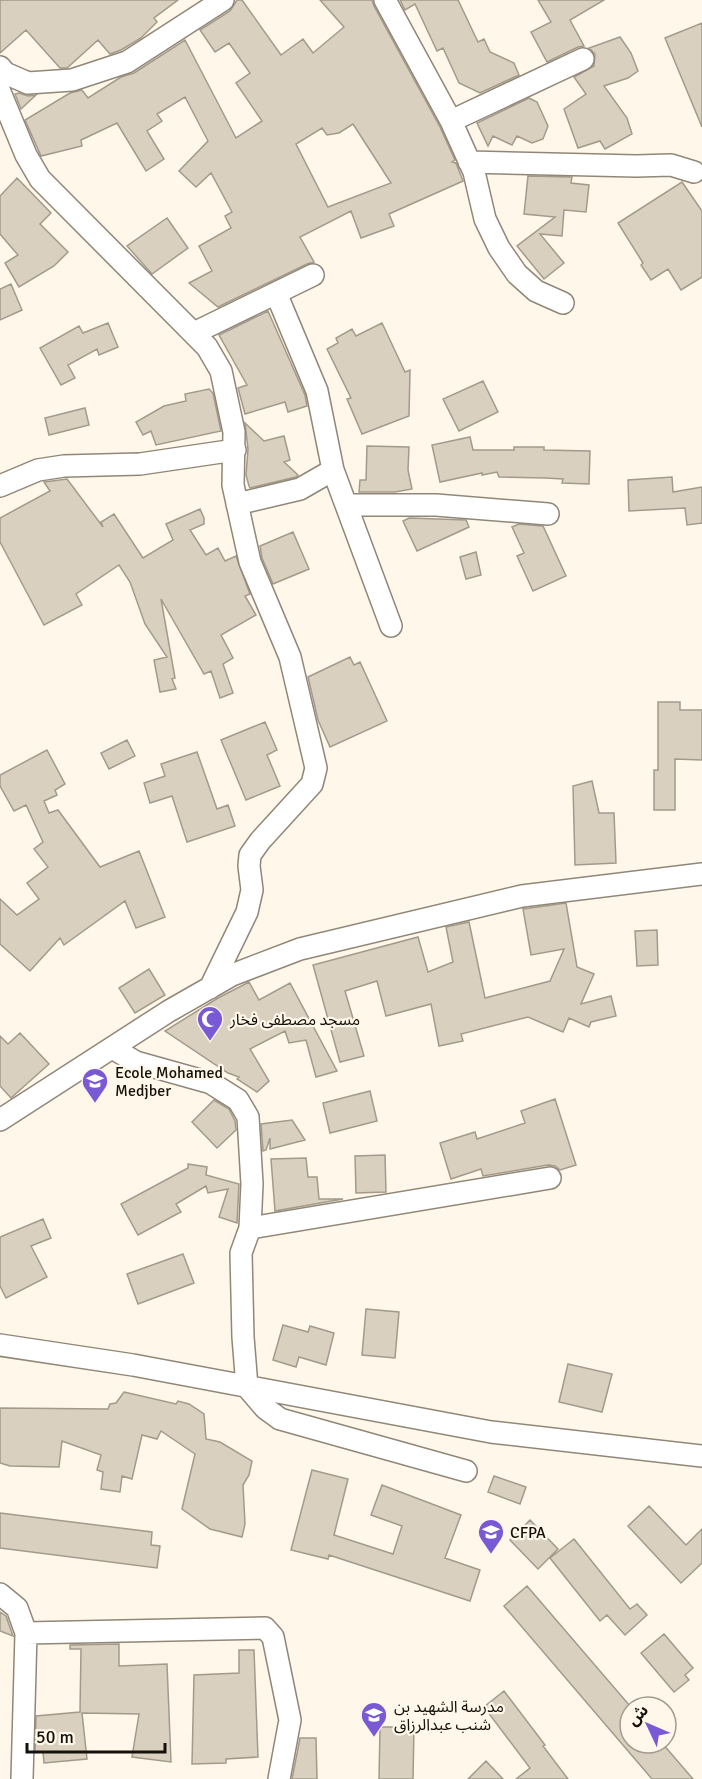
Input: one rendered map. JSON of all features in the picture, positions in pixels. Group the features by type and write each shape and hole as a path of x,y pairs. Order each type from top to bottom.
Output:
{"street":[{"path":"0,67 5,73 28,82 72,80 127,62 223,0"},
{"path":"386,0 451,121 474,171 485,219 499,248 517,274 536,291 563,303"},
{"path":"451,121 583,59"},
{"path":"0,92 26,155 40,179 194,333 207,347 221,371 234,432 233,485 250,562 290,657 316,768 312,784 250,855 252,890 246,912 210,988"},
{"path":"469,162 671,165 694,172"},
{"path":"194,333 313,275"},
{"path":"276,293 317,391 333,470 391,626"},
{"path":"0,486 38,470 64,466 140,464 235,450"},
{"path":"237,504 300,489 333,470"},
{"path":"346,505 436,505 548,514"},
{"path":"0,1120 169,1011 232,975 300,949 522,896 702,874"},
{"path":"112,1048 135,1062 211,1083 238,1100 248,1117 252,1184 250,1228 241,1253 247,1388 265,1408 280,1419 466,1471"},
{"path":"250,1228 550,1178"},
{"path":"0,1345 133,1365 491,1432 702,1456"},
{"path":"0,1594 17,1608 26,1633 22,1779"},
{"path":"26,1633 265,1628 273,1637 290,1719 279,1779"}],"building":[{"path":"0,0 178,0 154,18 157,22 141,38 121,50 110,54 98,40 67,68 60,68 26,30 0,53"},
{"path":"237,0 242,0 281,55 303,39 313,53 344,27 320,0 372,0 440,127 455,160 452,162 456,163 463,181 389,214 394,226 361,238 351,211 300,237 314,262 218,307 189,283 212,271 199,246 231,228 225,216 232,212 211,173 196,187 179,171 208,141 185,97 157,114 162,121 147,131 164,159 146,171 117,123 81,140 82,146 41,156 25,120 70,93 82,90 88,98 121,77 134,73 185,40 236,138 262,121 236,83 250,73 229,43 215,52 200,30 230,11","holes":["353,124 391,183 328,207 296,144 322,128 327,135 339,133"]},
{"path":"400,0 458,0 478,42 484,39 490,52 514,63 519,75 480,93 459,83 443,48 437,51 415,4 405,10"},
{"path":"538,0 604,0 570,20 584,46 547,62 531,32 551,22"},
{"path":"702,23 702,127 665,38"},
{"path":"620,37 631,53 638,71 628,78 604,86 627,118 632,134 605,149 600,141 578,148 564,109 586,94 574,77 594,66 595,54 589,48"},
{"path":"15,94 28,96 36,95 21,109"},
{"path":"529,98 537,102 548,126 543,139 532,143 517,136 512,145 493,136 488,146 477,123"},
{"path":"528,176 572,177 571,183 589,185 586,212 564,210 562,236 540,234 564,263 544,279 517,246 555,217 524,214"},
{"path":"17,178 51,213 40,224 68,252 54,266 19,287 5,263 18,255 0,234 0,196"},
{"path":"682,182 702,211 702,277 681,290 668,269 651,280 618,223"},
{"path":"167,218 188,248 152,274 127,246"},
{"path":"11,284 22,310 0,320 0,289"},
{"path":"268,311 305,395 307,406 288,412 285,402 245,414 238,388 247,385 219,335"},
{"path":"108,323 118,347 99,355 97,349 68,365 75,378 61,385 40,348 79,326 83,333"},
{"path":"382,323 405,372 410,370 409,416 362,434 347,399 351,398 327,349 338,343 336,338 352,329 356,336"},
{"path":"483,381 498,412 459,431 443,399"},
{"path":"209,389 213,393 221,431 156,445 151,431 143,435 136,422 164,406 186,401 185,394"},
{"path":"85,408 89,425 49,435 45,418"},
{"path":"245,423 264,441 284,436 290,460 284,462 298,475 296,477 250,488 246,475 248,449"},
{"path":"470,437 473,450 544,447 544,450 590,451 589,484 562,483 563,479 499,477 497,472 440,482 432,445"},
{"path":"367,446 409,447 408,470 412,489 395,492 359,492 360,480 366,480"},
{"path":"672,477 673,492 702,487 702,523 687,525 685,508 629,511 628,480"},
{"path":"67,479 103,527 101,522 114,514 143,558 173,540 166,524 200,509 204,524 190,530 206,555 218,548 225,561 236,556 250,594 245,596 256,615 221,635 233,658 223,664 233,693 220,698 211,671 204,674 161,599 175,678 172,679 176,689 160,692 154,660 167,657 145,624 130,582 119,565 76,594 82,605 44,625 0,542 0,518 50,491 44,482"},
{"path":"409,518 466,520 469,527 417,551 403,521"},
{"path":"519,524 543,526 566,576 533,591 517,556 524,553 512,527"},
{"path":"293,532 309,569 273,584 262,558 260,546"},
{"path":"476,552 481,575 466,579 460,557"},
{"path":"350,657 354,665 360,662 387,721 330,747 318,720 308,677"},
{"path":"658,702 680,702 680,710 702,710 702,760 675,759 675,810 654,810 654,770 658,770"},
{"path":"265,722 277,750 267,755 280,786 246,800 221,740"},
{"path":"127,740 135,756 109,769 101,753"},
{"path":"47,750 65,784 55,790 57,795 44,801 49,813 58,810 100,867 139,851 165,917 136,928 125,901 64,945 60,938 30,971 0,944 0,899 17,915 39,899 27,883 48,867 34,849 43,842 26,805 14,811 0,786 0,775"},
{"path":"197,752 217,809 228,805 235,826 187,842 172,796 150,803 144,783 165,776 161,764"},
{"path":"592,781 599,813 614,813 616,863 575,865 573,786"},
{"path":"566,903 577,967 594,974 581,1004 611,996 616,1016 591,1022 589,1027 569,1018 563,1032 528,1017 461,1034 463,1041 439,1046 431,1004 386,1016 377,981 345,991 364,1056 340,1062 313,965 418,937 428,972 453,962 446,927 469,922 485,998 550,981 564,949 531,955 523,909"},
{"path":"657,930 658,965 637,966 635,931"},
{"path":"149,969 165,995 135,1013 119,988"},
{"path":"249,982 259,1000 290,983 337,1071 316,1077 306,1040 289,1043 285,1031 250,1049 269,1081 257,1092 237,1079 239,1077 228,1073 165,1031"},
{"path":"20,1033 49,1064 11,1098 0,1086 0,1036 8,1044"},
{"path":"370,1091 377,1121 330,1133 323,1103"},
{"path":"555,1099 576,1165 560,1170 548,1165 483,1176 481,1169 451,1179 440,1143 475,1132 477,1139 525,1123 521,1111"},
{"path":"214,1100 229,1109 235,1121 236,1130 217,1148 192,1122"},
{"path":"292,1120 305,1140 270,1149 270,1138 266,1150 263,1151 261,1124"},
{"path":"385,1155 386,1192 356,1193 355,1156"},
{"path":"306,1158 308,1177 317,1177 319,1199 343,1199 275,1211 271,1159"},
{"path":"188,1164 207,1167 206,1175 239,1184 237,1223 219,1217 228,1189 208,1193 206,1186 176,1204 181,1212 138,1235 121,1204 188,1168"},
{"path":"43,1219 51,1238 31,1246 47,1277 6,1298 0,1286 0,1237"},
{"path":"183,1254 194,1283 138,1304 127,1274"},
{"path":"366,1309 399,1312 395,1358 362,1355"},
{"path":"283,1325 308,1332 310,1326 334,1333 326,1365 299,1357 296,1367 273,1360"},
{"path":"568,1364 612,1374 602,1412 559,1402"},
{"path":"124,1392 176,1404 178,1401 189,1404 204,1414 206,1439 220,1442 252,1461 249,1475 243,1485 245,1524 242,1537 210,1529 182,1509 195,1454 161,1431 157,1439 142,1435 132,1479 122,1476 120,1492 101,1489 103,1472 97,1470 101,1455 62,1441 59,1467 10,1466 0,1463 0,1408 108,1409 110,1404 116,1403"},
{"path":"312,1470 348,1479 334,1535 393,1554 402,1526 371,1515 382,1485 461,1515 445,1558 480,1570 470,1601 329,1555 328,1559 291,1550"},
{"path":"494,1476 526,1487 520,1504 488,1492"},
{"path":"649,1506 686,1545 702,1529 702,1563 681,1583 628,1526"},
{"path":"0,1513 152,1532 151,1545 160,1546 157,1568 0,1548"},
{"path":"530,1520 558,1549 538,1569 510,1540"},
{"path":"574,1539 630,1609 637,1604 647,1615 625,1635 607,1615 600,1621 550,1558"},
{"path":"527,1586 621,1695 618,1695 618,1739 504,1606"},
{"path":"0,1612 6,1616 13,1636 0,1631"},
{"path":"664,1634 693,1668 685,1675 689,1680 674,1692 641,1653"},
{"path":"119,1644 119,1666 167,1664 171,1762 132,1757 139,1714 82,1713 87,1759 44,1763 43,1752 35,1752 36,1716 80,1712 81,1649 70,1649 70,1645"},
{"path":"239,1650 254,1650 258,1757 226,1759 226,1763 192,1764 194,1675 239,1673"},
{"path":"504,1691 568,1779 516,1779 530,1768 484,1707"},
{"path":"380,1727 414,1727 413,1779 379,1779"},
{"path":"300,1738 316,1738 317,1779 292,1779"},
{"path":"631,1755 672,1755 693,1779 652,1779"},
{"path":"486,1761 503,1779 468,1779"}],"place":[{"name":"مسجد مصطفى فخار","path":"210,1042"},
{"name":"Ecole Mohamed Medjber","path":"95,1104"},
{"name":"CFPA","path":"491,1555"},
{"name":"مدرسة الشهيد بن شنب عبدالرزاق","path":"374,1738"}]}
